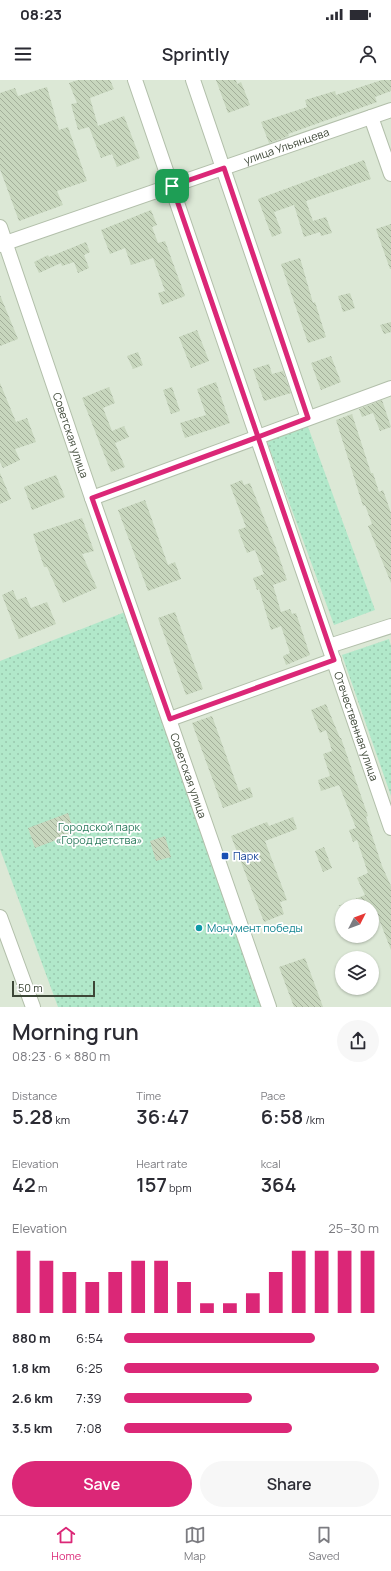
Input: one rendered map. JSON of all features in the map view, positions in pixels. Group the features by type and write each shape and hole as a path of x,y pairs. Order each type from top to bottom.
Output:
{"street":[{"name":"Отечественная улица","path":"135,80 391,828"},
{"path":"193,80 308,418"},
{"name":"улица Ульянцева","path":"3,244 391,110"},
{"path":"371,117 391,174"},
{"name":"Советская улица","path":"0,227 3,244 170,719 269,1007"},
{"path":"92,498 391,388"},
{"path":"329,646 391,626"},
{"path":"170,719 334,660"},
{"path":"0,917 33,1007"}],"shaded area":[{"path":"0,80 391,80 391,1007 0,1007"}],"green space":[{"path":"307,424 375,610 334,625 266,439"},
{"name":"Городской парк «Город детства»","path":"125,612 264,1007 58,1007 0,849 0,661"},
{"path":"389,639 391,646 391,796 342,655"}],"building":[{"path":"78,80 110,80 114,89 90,98 98,126 124,116 140,158 117,167 112,154 101,158 89,127 78,130 71,104 77,103 69,83"},
{"path":"216,80 236,80 237,84 241,82 250,105 228,113"},
{"path":"382,80 391,80 391,91 375,97 377,102 288,134 289,136 269,143 261,122 307,107 305,100 335,91 336,95"},
{"path":"47,87 59,130 68,127 87,181 57,191 63,205 19,221 0,169 0,93 15,88 18,96"},
{"path":"364,160 371,179 306,201 313,221 326,217 332,233 321,236 320,232 304,237 294,205 274,212 282,233 272,237 258,199"},
{"path":"151,210 157,225 152,227 158,243 165,241 185,296 162,305 158,293 165,291 153,258 131,265 125,248 110,254 101,230"},
{"path":"391,224 391,269 390,269 376,229"},
{"path":"86,242 90,252 84,255 89,268 78,273 74,262 62,266 61,263 39,273 34,262 48,255 49,257"},
{"path":"300,258 313,303 315,302 326,337 308,343 281,264"},
{"path":"350,293 355,308 343,312 338,296"},
{"path":"0,295 18,339 0,346"},
{"path":"391,322 391,332 384,334 380,325"},
{"path":"197,330 209,361 191,368 179,337"},
{"path":"138,352 143,365 133,369 127,356"},
{"path":"331,356 341,382 321,390 311,363"},
{"path":"269,364 272,374 283,371 291,393 264,401 253,369"},
{"path":"216,382 230,423 185,438 180,423 206,415 197,389"},
{"path":"0,383 16,422 27,418 36,442 15,449 20,460 3,468 0,462"},
{"path":"109,387 115,403 103,408 112,431 124,426 129,437 115,443 125,467 111,472 82,398"},
{"path":"172,387 180,411 171,414 163,390"},
{"path":"382,400 391,427 380,431 373,413 362,417 359,409"},
{"path":"352,414 371,473 373,473 379,492 383,490 391,513 391,583 368,526 372,524 365,505 363,506 336,420"},
{"path":"0,473 11,499 0,504"},
{"path":"56,475 65,497 32,510 24,487"},
{"path":"242,480 244,485 250,483 287,580 273,585 281,612 290,609 292,614 296,613 310,655 286,665 283,656 290,653 281,626 271,630 259,589 257,590 253,578 264,574 255,550 247,553 238,530 246,527 230,485"},
{"path":"145,500 168,565 175,562 181,579 148,591 118,510"},
{"path":"82,518 94,551 82,554 97,588 63,603 47,567 44,567 33,534"},
{"path":"13,590 17,600 26,597 31,608 47,602 56,624 19,639 2,595"},
{"path":"175,612 203,689 186,695 158,618"},
{"path":"326,704 341,738 368,816 366,817 382,866 391,886 391,950 379,919 379,899 355,899 365,895 357,878 368,873 357,840 353,842 349,830 356,828 339,785 321,791 318,780 330,776 323,754 332,751 326,730 320,733 311,710"},
{"path":"212,716 239,791 250,787 253,797 223,808 192,723"},
{"path":"68,813 75,833 35,848 28,828"},
{"path":"293,817 297,829 265,841 287,900 280,902 284,914 264,922 231,836 267,822 269,826"},
{"path":"165,836 171,857 156,861 150,841"},
{"path":"324,847 332,868 323,872 315,851"},
{"path":"305,958 323,1007 294,1007 279,967"}],"place":[{"name":"Парк","path":"225,856"},
{"name":"Монумент победы","path":"199,928"}],"route":[{"path":"172,186 224,168 308,418 258,437 334,660 170,719 92,498 258,437 172,186"}]}
